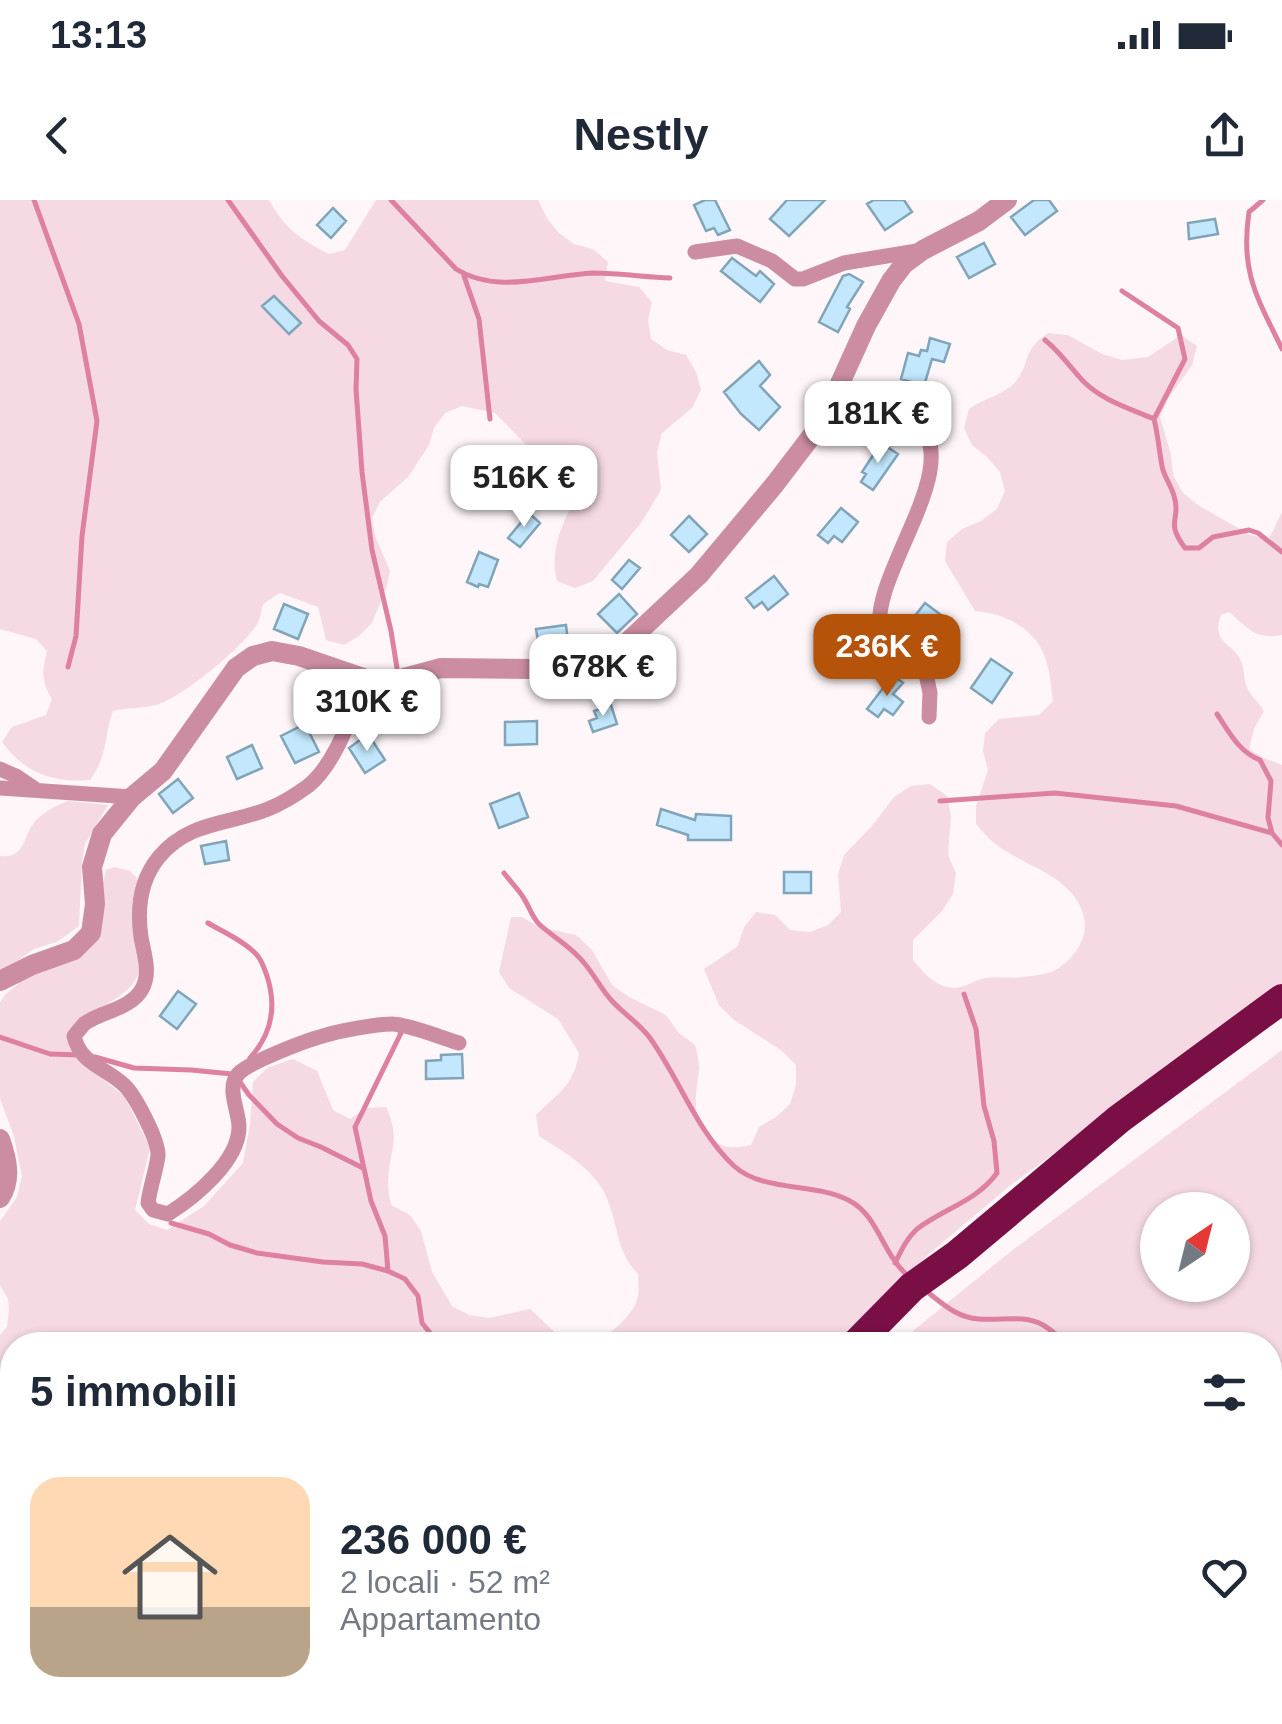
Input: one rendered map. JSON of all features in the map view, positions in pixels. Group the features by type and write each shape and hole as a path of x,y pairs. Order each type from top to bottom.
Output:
{"highway":[{"path":"868,1332 912,1287 1119,1119 1282,999"}],"street":[{"path":"0,981 32,964 74,950 91,933 95,904 92,867 102,834 132,796 162,771 236,668 253,656 272,651 299,656 366,680 397,680 441,668 532,669 586,664 619,650 699,575 822,421 866,326 904,264 979,221 1007,200"},
{"path":"695,252 738,246 772,260 795,279 802,279 844,263 923,250"},
{"path":"822,421 859,402 916,423 929,439 930,462 923,501 891,575 881,612 881,634 894,652 926,674 929,717"},
{"path":"366,680 329,760 310,784 270,808 200,827 157,859 139,901 147,965 142,989 128,1003 83,1024 74,1036 76,1047 82,1056 125,1086 145,1119 159,1152 148,1203 152,1210 168,1214 212,1178 236,1148 239,1127 233,1087 238,1074 255,1063 324,1035 394,1024 459,1044"},
{"path":"0,769 36,789"},
{"path":"0,788 132,796"},
{"path":"0,1139 8,1174 0,1198"}],"shaded area":[{"path":"0,200 269,200 294,232 329,254 345,250 376,200 538,200 558,232 574,244 593,249 608,262 605,281 639,287 652,302 648,320 651,339 667,350 686,355 701,390 692,408 662,433 657,452 661,490 641,523 593,581 575,588 557,581 555,556 560,533 580,487 572,469 556,459 536,455 495,413 462,406 445,413 408,477 380,502 372,518 390,571 372,623 359,636 344,645 326,640 318,607 280,593 263,604 257,624 248,636 197,681 159,704 113,711 103,754 90,780 63,780 40,774 2,742 12,727 46,715 52,699 44,676 47,651 36,639 0,629"},
{"path":"1048,333 1068,335 1122,360 1148,357 1181,335 1197,346 1192,365 1160,417 1173,475 1183,493 1198,505 1250,535 1269,539 1282,512 1282,635 1258,634 1229,612 1221,615 1218,631 1241,661 1247,689 1264,711 1249,749 1282,765 1282,988 1012,1184 930,1253 849,1332 611,1332 634,1306 638,1274 626,1257 608,1201 596,1180 579,1163 539,1136 536,1115 569,1081 579,1053 558,1019 509,988 499,972 511,917 576,935 592,950 612,985 666,1015 678,1032 695,1045 699,1065 698,1120 713,1140 733,1147 751,1145 759,1127 790,1104 796,1085 796,1065 719,1005 704,969 738,946 744,927 756,912 775,915 790,930 810,932 828,925 841,912 838,874 844,855 894,797 911,786 930,784 947,796 951,816 948,855 956,874 953,894 942,911 913,940 913,960 926,974 941,985 954,988 985,978 1051,972 1074,954 1083,938 1085,921 1072,893 1055,878 1000,847 976,824 976,806 988,770 983,751 985,733 999,719 1039,715 1053,701 1044,655 1031,634 1000,616 975,611 945,561 947,542 997,509 1005,491 1000,472 972,445 964,428 969,409 1013,385"},
{"path":"68,801 108,805 85,844 79,926 57,942 34,949 0,973 0,856 19,851 36,820"},
{"path":"115,867 130,871 137,878 141,967 126,991 80,1023 69,1047 125,1097 150,1148 135,1210 149,1224 167,1230 204,1206 243,1163 253,1082 267,1068 293,1059 317,1071 333,1110 350,1119 366,1108 386,1107 394,1136 388,1180 391,1205 410,1215 421,1231 432,1272 452,1306 469,1315 489,1318 530,1309 555,1332 3,1332 9,1309 0,1285 0,1221 17,1197 22,1176 0,1098 0,1002 23,979 92,945 102,926 106,870"},
{"path":"1282,1050 1282,1332 912,1332 1010,1252"}],"building":[{"path":"715,200 730,230 718,235 714,228 706,231 694,205"},
{"path":"787,200 825,200 789,236 770,219"},
{"path":"874,200 904,200 912,212 885,230 867,204"},
{"path":"1034,200 1049,200 1057,211 1025,235 1011,217"},
{"path":"333,208 346,221 331,238 317,225"},
{"path":"1215,219 1218,234 1189,239 1188,223"},
{"path":"984,243 995,264 969,278 957,257"},
{"path":"732,258 756,276 760,271 774,284 760,302 721,271"},
{"path":"849,274 863,282 847,307 850,309 838,332 819,322 843,276"},
{"path":"274,296 301,323 289,334 262,306"},
{"path":"930,338 950,344 944,362 932,359 924,386 901,379 908,353 919,356 921,350 927,351"},
{"path":"759,361 770,375 760,386 780,407 759,430 724,392"},
{"path":"881,443 898,454 873,490 861,482 866,474 862,472"},
{"path":"841,508 858,522 842,542 834,536 828,543 818,535"},
{"path":"529,513 540,523 520,547 508,538"},
{"path":"689,516 707,534 689,552 671,535"},
{"path":"479,552 498,560 488,587 467,582"},
{"path":"629,560 640,568 622,589 612,580"},
{"path":"774,576 788,594 768,610 762,602 754,608 746,598"},
{"path":"619,594 637,614 617,633 598,614"},
{"path":"925,603 949,621 931,645 907,626"},
{"path":"284,604 308,614 298,639 274,629"},
{"path":"566,625 569,652 540,654 536,629"},
{"path":"991,659 1012,673 992,703 971,688"},
{"path":"893,675 903,683 893,694 903,702 893,715 884,709 878,717 867,709"},
{"path":"420,690 425,713 401,719 396,697"},
{"path":"611,705 617,724 593,732 589,721 597,718 594,711"},
{"path":"537,721 537,744 505,745 505,722"},
{"path":"305,724 319,752 295,763 281,736"},
{"path":"368,734 385,760 365,773 349,748"},
{"path":"252,745 262,768 237,779 227,757"},
{"path":"178,779 193,798 173,813 159,794"},
{"path":"519,793 528,817 499,828 490,804"},
{"path":"661,809 695,820 696,814 731,816 731,840 688,840 688,835 657,825"},
{"path":"226,841 229,860 205,864 201,846"},
{"path":"784,872 811,872 811,893 784,893"},
{"path":"178,991 196,1004 177,1029 160,1016"},
{"path":"462,1054 463,1078 426,1079 426,1061 441,1060 441,1055"}],"waterway":[{"path":"34,200 79,324 97,421 82,536 76,636 68,667"},
{"path":"228,200 282,276 357,359 362,472 372,550 397,668"},
{"path":"391,200 456,269 472,277 506,282 593,273 670,278"},
{"path":"1263,200 1249,212 1249,268 1258,299 1282,349"},
{"path":"464,276 479,319 490,419"},
{"path":"1122,291 1178,328 1185,359 1154,419 1163,470 1176,504 1174,526 1179,539 1185,548 1199,548 1213,537 1249,530 1282,552"},
{"path":"1045,340 1099,394 1154,419"},
{"path":"1217,714 1240,747 1260,760 1271,781 1268,818 1272,833"},
{"path":"940,801 1055,793 1176,806 1272,833 1282,845"},
{"path":"504,873 539,924 580,958 612,1001 650,1038 709,1137 734,1166 760,1180 822,1191 850,1201 867,1215 905,1273"},
{"path":"208,923 251,949 267,976 272,999 268,1030 250,1058"},
{"path":"895,1263 917,1229 970,1198 997,1173 994,1141 984,1106 976,1029 964,994"},
{"path":"388,1271 385,1236 371,1201 355,1127 401,1033 397,1028"},
{"path":"0,1037 50,1054 79,1055"},
{"path":"95,1057 134,1068 232,1074"},
{"path":"240,1082 277,1124 363,1168"},
{"path":"171,1223 257,1253 362,1264 388,1271 405,1279 418,1296 422,1323 429,1332"},
{"path":"930,1294 965,1316 1020,1319 1054,1332"}]}
